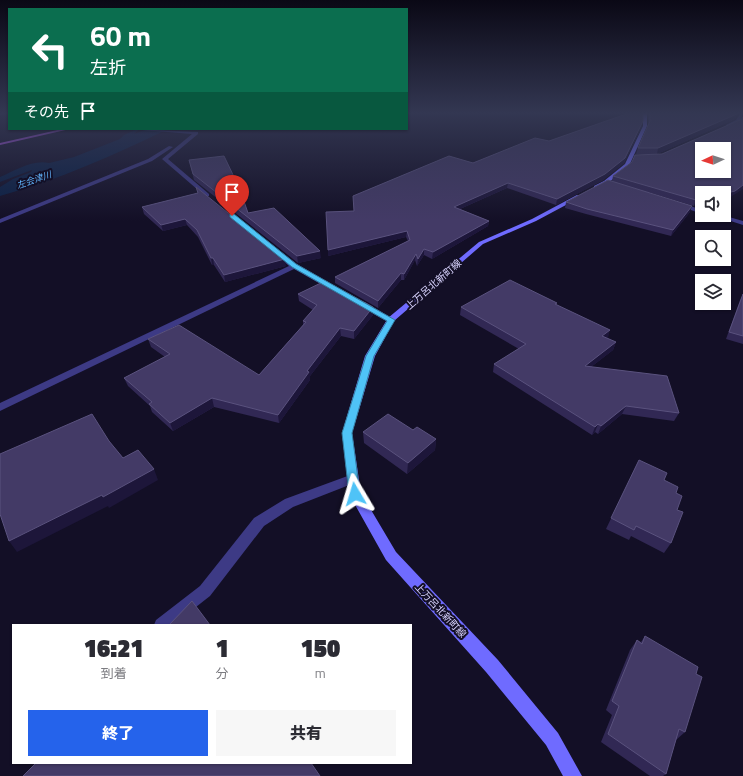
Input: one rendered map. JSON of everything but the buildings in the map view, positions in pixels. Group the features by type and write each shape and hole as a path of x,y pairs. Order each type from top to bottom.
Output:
{"main road":[{"name":"上万呂北新町線","path":"573,776 552,739 492,666 391,556 355,494 347,433 370,356 391,320 481,243 534,220 610,183 634,157 637,149"}],"street":[{"path":"0,221 150,160 168,149"},
{"path":"176,149 164,159 213,200"},
{"path":"672,202 695,210"},
{"path":"731,220 743,223"},
{"path":"250,231 294,266 343,293"},
{"path":"0,407 294,266"},
{"path":"357,301 391,320"},
{"path":"162,624 205,591 259,522 289,502 353,479"}],"water":[{"name":"左会津川","path":"94,149 124,149 86,166 22,190 0,196 0,187 13,179 31,172 32,170 0,182 0,177 30,164 43,162 49,163 74,157"}],"route":[{"path":"232,216 294,266 391,320 370,356 347,433 355,494"}]}
